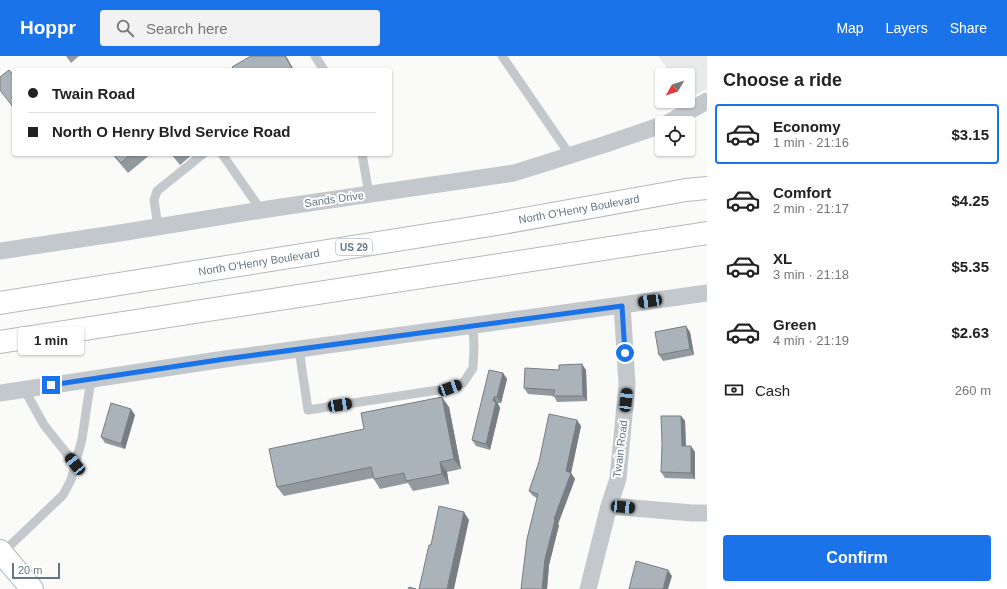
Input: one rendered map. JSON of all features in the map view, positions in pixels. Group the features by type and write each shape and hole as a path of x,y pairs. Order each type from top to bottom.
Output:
{"main road":[{"name":"North O'Henry Boulevard","path":"0,303 491,225 697,189 707,184"},
{"path":"0,342 707,233"},
{"path":"1,552 32,589"}],"street":[{"path":"680,116 707,101"},
{"name":"Sands Drive","path":"0,251 261,210 514,173 655,127"},
{"path":"0,393 225,359 622,306 707,293"},
{"name":"Twain Road","path":"588,589 609,506 618,479 627,384 622,306"},
{"path":"609,506 707,513"}],"lane":[{"path":"315,56 323,68"},
{"path":"502,56 570,155"},
{"path":"158,227 154,200 157,191 201,156"},
{"path":"223,156 261,210"},
{"path":"362,156 368,194"},
{"path":"299,349 308,410 450,388 463,383 473,368 473,326"},
{"path":"1,552 37,521 63,495 71,480 82,438 91,379"},
{"path":"24,389 44,425 75,464"}],"shaded area":[{"path":"658,56 707,56 707,89 695,95 695,68 667,68"}],"building":[{"path":"251,56 285,56 292,68 233,68 232,67"},
{"path":"9,70 12,74 12,106 0,90 0,77"},
{"path":"115,156 129,156 121,163"},
{"path":"686,326 690,349 659,355 655,332"},
{"path":"582,364 583,396 553,396 555,390 524,388 525,368 559,370 559,365"},
{"path":"489,370 503,373 497,397 494,397 493,401 496,402 486,444 472,440"},
{"path":"442,397 454,459 440,462 442,474 406,481 404,473 374,479 371,467 277,487 269,449 364,429 361,413"},
{"path":"111,403 131,409 121,444 101,437"},
{"path":"549,414 577,420 566,471 571,473 554,519 545,559 542,589 521,589 527,539 538,494 529,491 539,462"},
{"path":"661,416 681,416 682,446 691,446 691,473 661,472"},
{"path":"439,506 464,512 447,589 419,589 429,545 431,545"},
{"path":"636,561 668,570 663,589 629,589"}],"route":[{"path":"51,385 225,359 622,306 625,353"}]}
